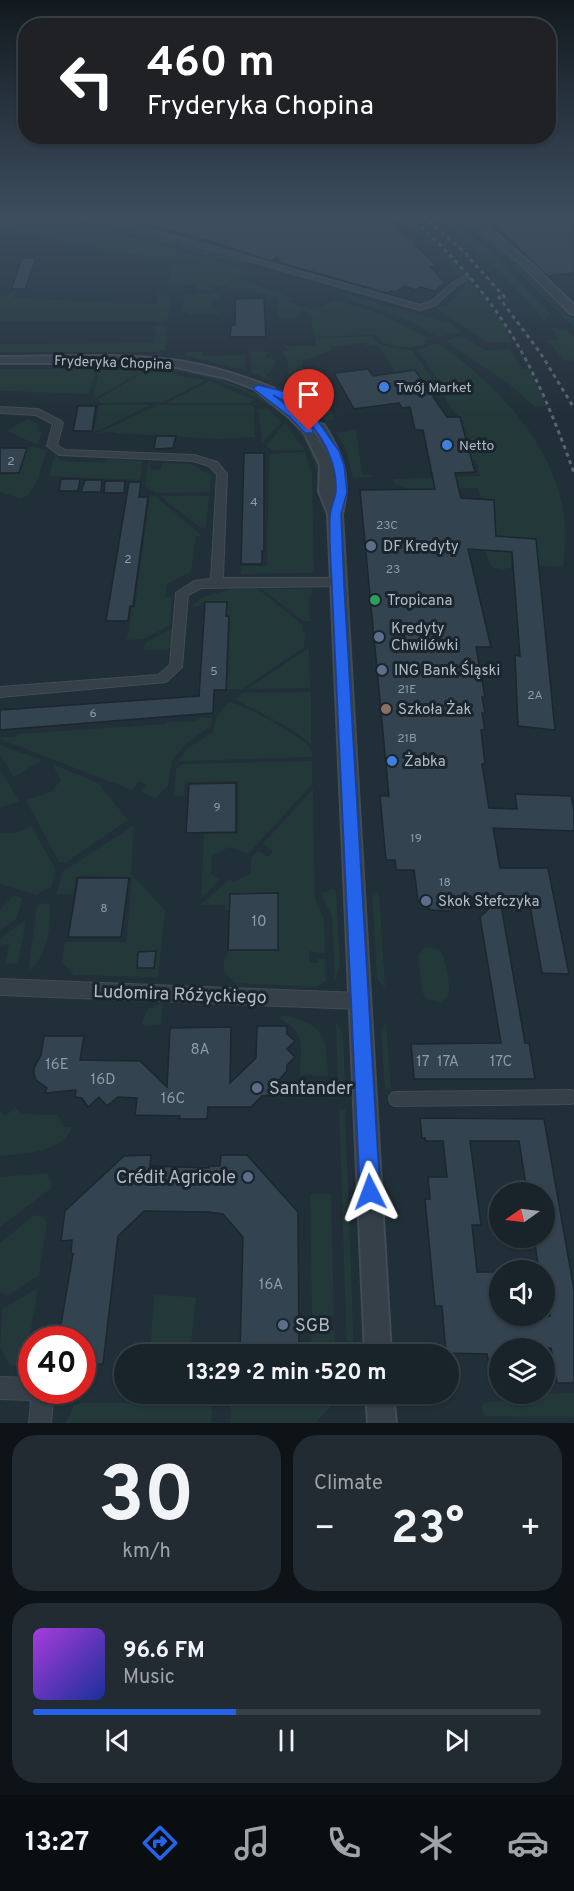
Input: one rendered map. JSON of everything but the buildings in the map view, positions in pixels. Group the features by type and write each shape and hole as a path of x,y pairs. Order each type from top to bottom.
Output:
{"street":[{"path":"330,282 420,308 430,307 456,282"},
{"path":"545,282 574,311"},
{"name":"Fryderyka Chopina","path":"0,360 118,360 172,363 229,375 258,388 293,414 314,439 326,465 326,491 335,514 377,1344"},
{"path":"0,410 38,412 58,423 52,446 63,453 194,458 213,464 222,474 217,582"},
{"path":"0,692 161,679 176,667 182,593 198,584 338,582"},
{"name":"Ludomira Różyckiego","path":"0,987 360,1001"},
{"path":"396,1099 570,1097"},
{"path":"0,1389 18,1389"},
{"path":"40,1423 42,1404"},
{"path":"381,1404 382,1423"}],"green space":[{"path":"249,282 291,298 288,301 312,310 336,300 387,317 431,339 426,341 428,343 414,347 399,347 385,343 373,335 316,337 313,335 311,323 314,320 304,311 297,314 300,316 289,319 278,317 277,298 240,288 227,289 226,286 213,287 213,290 196,290 196,286 169,283"},
{"path":"472,282 501,321 513,342 488,343 437,309 438,306 445,307 466,286 460,284"},
{"path":"510,282 520,282 551,314 543,323 542,318"},
{"path":"529,282 535,282 568,316 574,318 574,328"},
{"path":"15,291 13,298 147,304 156,304 158,293 170,298 168,319 165,321 0,321 0,298"},
{"path":"216,293 220,299 213,298 212,309 220,312 219,314 189,315 182,311 185,295"},
{"path":"346,294 450,323 461,332 438,337 404,318 344,298"},
{"path":"160,325 167,327 165,350 156,352 0,352 0,344 154,343 156,329 150,328"},
{"path":"552,328 566,330 574,337 574,361 564,360 547,340 559,340"},
{"path":"372,336 380,345 413,351 433,381 423,381 415,370 396,372 378,345 368,346 364,343 331,347 331,351 302,360 305,387 287,389 288,362 282,351 290,351 283,346 315,346 316,338"},
{"path":"462,336 485,350 510,349 522,370 529,369 546,406 535,407 509,384 445,341"},
{"path":"438,343 461,360 503,399 538,445 551,470 560,497 566,531 563,567 539,566 536,540 512,538 511,567 502,570 492,567 485,548 478,488 409,489 395,484 394,479 480,476 476,460 471,460 460,417 446,401 439,382 418,350"},
{"path":"251,351 269,352 265,357 275,360 275,365 266,376 274,380 271,381 251,372"},
{"path":"203,352 203,356 245,355 245,370 187,356 184,353"},
{"path":"111,365 154,367 186,371 218,379 249,390 276,406 298,426 314,452 322,484 318,484 314,461 304,441 291,423 273,408 242,390 210,378 176,371"},
{"path":"0,369 96,369 89,394 0,391"},
{"path":"100,369 145,370 96,398 94,393"},
{"path":"147,370 207,380 164,402 100,403 98,399"},
{"path":"210,381 254,400 249,403 166,403"},
{"path":"306,389 314,404 323,404 333,414 333,420 327,421 290,391"},
{"path":"99,405 150,405 94,431"},
{"path":"158,405 250,405 254,407 255,437 219,439 98,433"},
{"path":"267,408 282,422 262,443 258,409"},
{"path":"27,419 39,424 37,431 42,432 38,445 7,431"},
{"path":"285,423 305,450 272,450 266,446"},
{"path":"356,429 362,474 373,477 353,478 346,449 336,433"},
{"path":"0,447 35,447 47,450 32,490 22,499 0,492 0,475 19,473 26,450"},
{"path":"305,452 312,474 314,571 310,573 241,574 241,566 267,566 269,454"},
{"path":"55,455 62,461 105,463 106,459 143,461 140,480 49,476"},
{"path":"148,462 152,462 148,466 151,470 161,469 162,463 191,464 211,475 210,492 156,493 145,486"},
{"path":"150,496 155,496 202,536 196,536 191,571 167,584 165,597 172,597 170,625 144,639 127,640 132,608 135,607"},
{"path":"160,496 209,496 206,527 202,529"},
{"path":"231,589 258,589 303,625 303,632 305,632 304,647 242,689 227,689 230,616 227,616 227,602 202,602 201,606 192,606 203,597"},
{"path":"262,589 312,589 313,592 309,598 310,621 303,621"},
{"path":"174,629 173,646 167,650 144,650 145,643"},
{"path":"309,648 310,688 247,689"},
{"path":"311,692 311,744 290,728 234,699 242,693"},
{"path":"228,702 258,714 296,736 310,748 312,757 178,761 188,748 213,732 217,716"},
{"path":"197,718 212,718 211,726 187,743 172,760 168,786 155,798 141,792 146,784 139,781 132,790 0,739 0,734 1,737 16,737 18,734 196,721"},
{"path":"0,745 42,760 14,777 0,754"},
{"path":"312,761 312,784 248,854 229,847 212,856 211,874 220,879 201,899 204,834 238,834 238,781 185,782 184,796 174,796 176,769 183,764"},
{"path":"52,764 98,783 128,820 65,863 59,862 26,800 51,792 61,780"},
{"path":"0,769 19,801 0,808"},
{"path":"313,789 315,900 324,919 325,954 309,951 309,963 318,963 319,959 325,959 326,981 317,987 235,983 223,970 228,951 279,950 278,893 230,893 229,910 225,910 225,905 200,905 230,879 233,882 251,873 251,858 258,851 269,857 273,851 263,844"},
{"path":"134,825 131,874 165,910 158,977 74,975 62,962 65,942 126,942 132,877 76,876 73,894 57,894 62,872"},
{"path":"31,826 55,868 52,886 36,895 0,884 0,833 16,833"},
{"path":"332,889 336,891 340,964 335,982 332,917 323,898 323,893"},
{"path":"379,892 385,988 377,978 372,893"},
{"path":"14,895 22,898 17,918 0,931 0,910"},
{"path":"50,903 50,921 46,941 39,959 28,971 37,906"},
{"path":"26,920 18,963 5,964 9,944 0,945 0,938"},
{"path":"425,947 440,950 446,965 449,992 448,996 440,1002 426,999 422,991 418,955"},
{"path":"163,1003 161,1025 145,1026 142,1022 148,1009"},
{"path":"283,1015 308,1023 321,1034 326,1051 328,1076 313,1076 312,1074 300,1076 300,1042 295,1030 279,1018"},
{"path":"336,1022 343,1034 345,1088 338,1088"},
{"path":"386,1022 391,1088 385,1090 381,1029"},
{"path":"15,1107 22,1114 58,1115 64,1127 72,1127 67,1136 51,1147 31,1153 0,1156 0,1112 5,1117"},
{"path":"339,1109 345,1109 354,1344 347,1344"},
{"path":"48,1173 51,1188 0,1227 0,1177"},
{"path":"310,1194 331,1194 334,1316 312,1316"},
{"path":"38,1215 47,1223 39,1275 7,1296 0,1292 0,1243 33,1216"},
{"path":"38,1288 32,1326 18,1326 18,1365 10,1366 0,1348 2,1309"},
{"path":"154,1295 196,1297 191,1344 151,1344"},
{"path":"311,1331 335,1331 335,1344 312,1344"},
{"path":"555,1393 574,1393 574,1417 489,1416 484,1415 481,1406 489,1402 555,1404"},
{"path":"96,1403 212,1404 211,1423 66,1423 73,1406"},
{"path":"231,1404 332,1404 315,1423 230,1423"}],"railway":[{"path":"474,282 510,332 528,364 544,397 574,473"},
{"path":"491,282 508,301"},
{"path":"498,296 541,354 574,408"}],"place":[{"name":"Twój Market","path":"384,387"},
{"name":"Netto","path":"447,445"},
{"name":"DF Kredyty","path":"371,546"},
{"name":"Tropicana","path":"375,600"},
{"name":"Kredyty Chwilówki","path":"379,637"},
{"name":"ING Bank Śląski","path":"382,670"},
{"name":"Szkoła Żak","path":"386,709"},
{"name":"Żabka","path":"392,761"},
{"name":"Skok Stefczyka","path":"426,901"},
{"name":"Santander","path":"257,1088"},
{"name":"Crédit Agricole","path":"248,1177"},
{"name":"SGB","path":"283,1325"}],"route":[{"path":"309,431 293,414 258,388 279,393 300,406 320,428 334,451 339,465 342,492 335,514 338,586 370,1192"}]}
